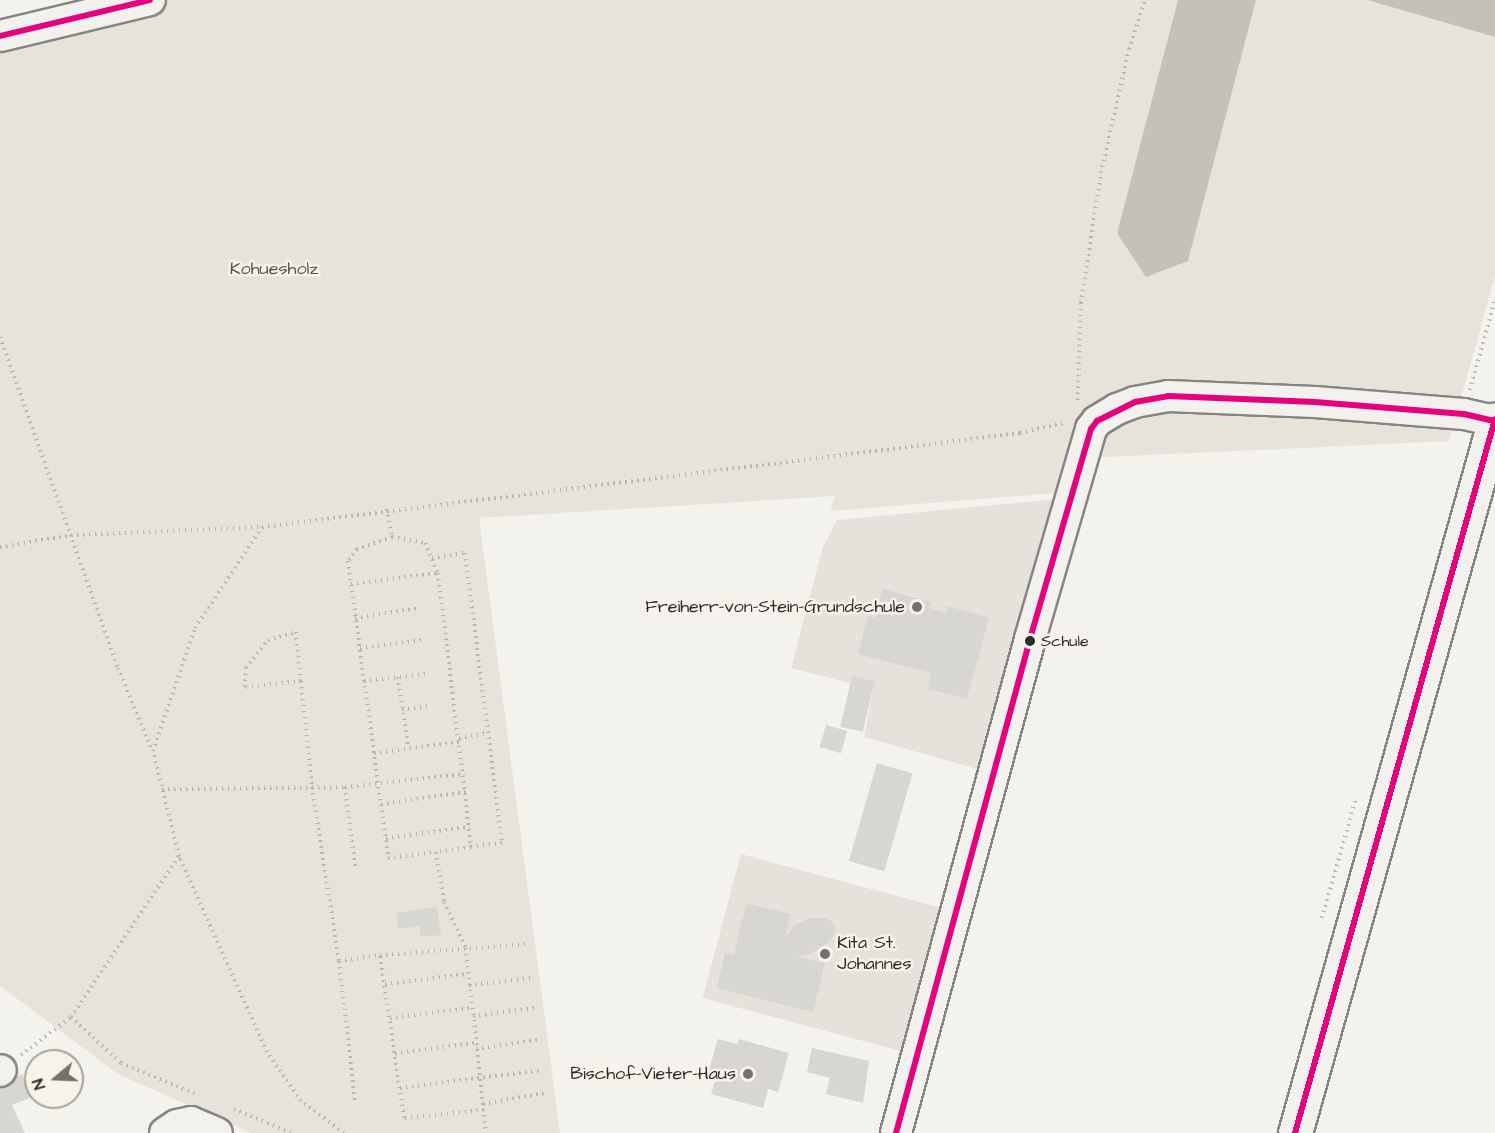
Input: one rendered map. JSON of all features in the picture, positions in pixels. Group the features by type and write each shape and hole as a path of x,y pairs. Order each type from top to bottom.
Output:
{"street":[{"path":"0,36 150,0"},
{"path":"896,1133 1027,650 1085,425 1097,421 1117,408 1168,396 1315,402 1464,414 1495,420 1295,1133"},
{"path":"165,1133 177,1125 222,1120"}],"path":[{"path":"0,547 71,535 262,527 387,509 1085,425 1080,303 1101,173 1128,49 1145,0"},
{"path":"0,337 118,668 153,751 179,856 267,1052 301,1101 344,1133"},
{"path":"387,509 392,537"},
{"path":"153,751 195,628 262,527"},
{"path":"432,558 465,553 502,843 388,858 355,618 348,561 357,549 392,537 426,543 432,558 438,573 471,847"},
{"path":"351,584 438,573"},
{"path":"355,618 420,608"},
{"path":"301,681 245,687 246,668 268,640 296,632 312,788 339,961 355,1102"},
{"path":"360,648 424,640"},
{"path":"364,681 427,674"},
{"path":"398,677 408,748"},
{"path":"402,710 430,706"},
{"path":"374,753 459,740 488,733"},
{"path":"162,789 345,787 464,774"},
{"path":"345,787 355,866"},
{"path":"381,804 466,792"},
{"path":"386,838 469,827"},
{"path":"436,852 444,902 466,948 486,1133"},
{"path":"1,1070 72,1017 179,856"},
{"path":"339,961 381,955 529,944"},
{"path":"381,955 404,1119 484,1110"},
{"path":"385,984 468,974"},
{"path":"469,985 531,978"},
{"path":"390,1018 472,1008"},
{"path":"473,1016 534,1008"},
{"path":"72,1017 121,1063 206,1098"},
{"path":"476,1049 537,1040"},
{"path":"395,1053 476,1043"},
{"path":"400,1088 543,1070"},
{"path":"483,1104 544,1093"},
{"path":"222,1120 291,1133"}],"shaded area":[{"path":"1178,0 1256,0 1188,261 1146,277 1117,233"},
{"path":"1367,0 1495,0 1495,37"},
{"name":"Freiherr-von-Stein-Grundschule","path":"1057,499 984,771 864,737 873,689 791,668 823,547 837,520"},
{"name":"Kita St. Johannes","path":"741,854 947,909 908,1053 702,998"}],"green space":[{"name":"Kohuesholz","path":"96,0 1178,0 1117,233 1188,261 1256,0 1367,0 1495,37 1495,276 1449,441 1065,459 1057,493 830,511 835,496 479,518 560,1133 251,1133 118,1074 0,986 0,28"}],"building":[{"path":"883,589 931,602 930,608 946,613 947,606 989,618 967,699 928,689 931,673 858,654 868,616 875,618"},
{"path":"852,676 874,681 863,732 840,727"},
{"path":"826,725 847,731 841,753 820,747"},
{"path":"877,763 913,773 884,871 849,861"},
{"path":"746,903 791,914 785,937 794,926 809,918 828,918 834,924 832,939 824,946 810,954 795,957 825,963 813,1012 717,988 725,953 734,955"},
{"path":"437,907 441,935 421,937 419,926 398,929 396,913"},
{"name":"Bischof-Vieter-Haus","path":"718,1039 737,1044 739,1039 789,1053 778,1092 768,1089 763,1108 711,1094 717,1075 708,1073"},
{"path":"812,1048 869,1061 863,1103 826,1094 830,1078 807,1072"},
{"path":"22,1074 24,1100 12,1105 25,1133 0,1133 0,1084"}],"transit line":[{"path":"0,36 150,0"},
{"path":"896,1133 1030,639 1091,429 1097,421 1135,402 1168,396 1315,402 1464,414 1494,421"},
{"path":"1295,1133 1495,419"}],"place":[{"name":"Freiherr-von-Stein-Grundschule","path":"917,607"},
{"name":"Schule","path":"1030,641"},
{"name":"Kita St. Johannes","path":"825,954"},
{"name":"Bischof-Vieter-Haus","path":"748,1074"}]}
